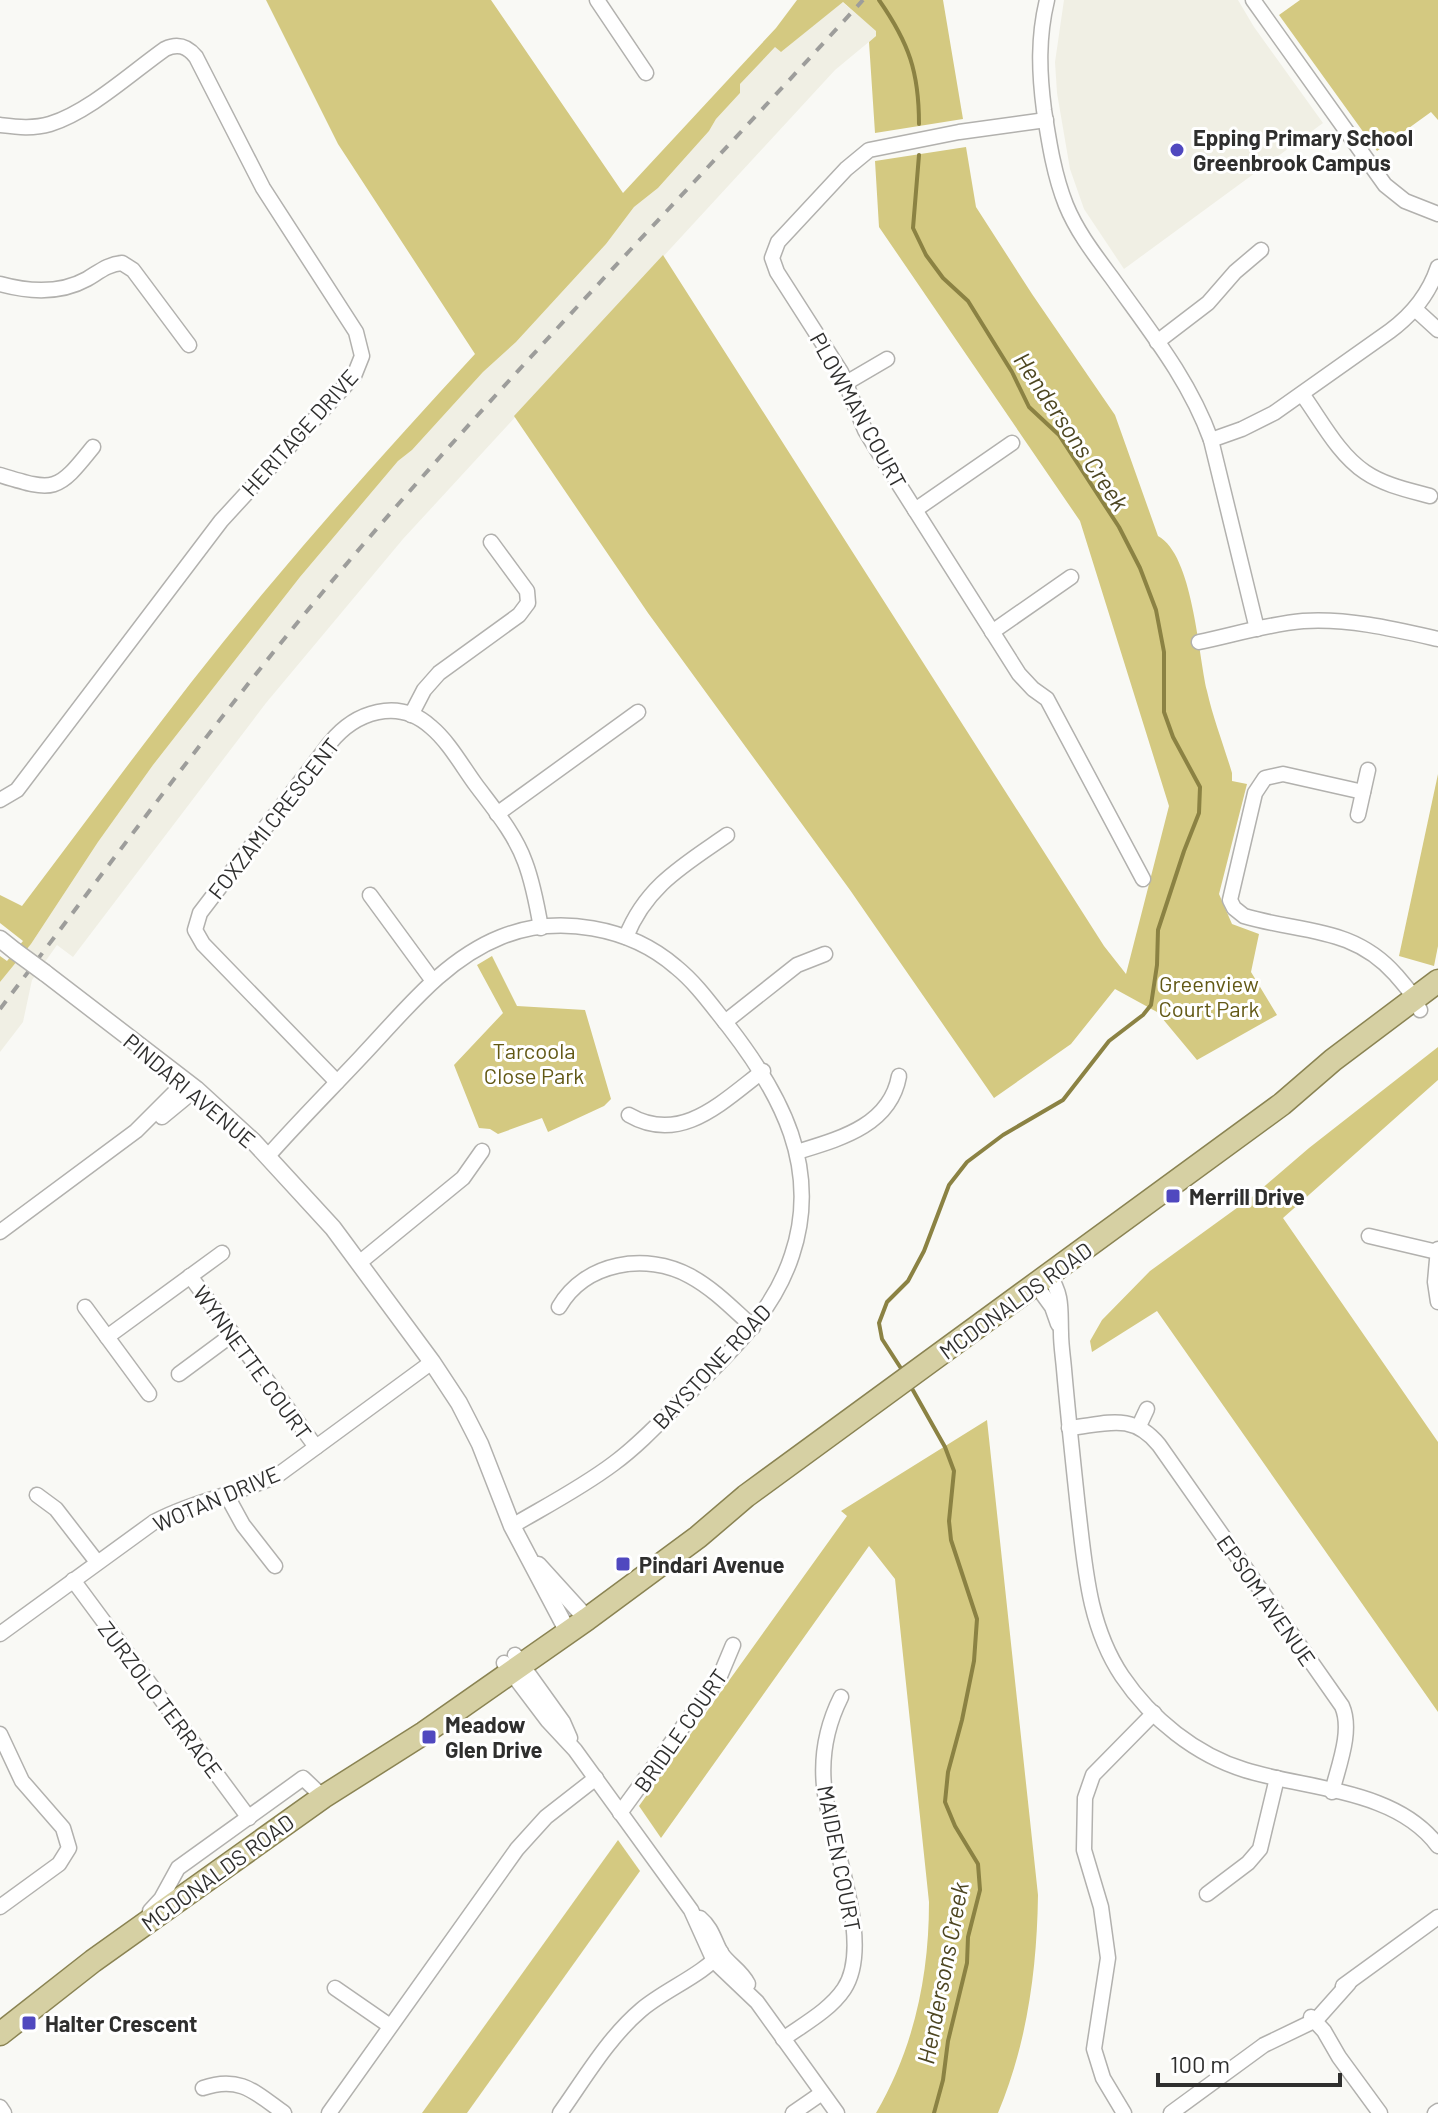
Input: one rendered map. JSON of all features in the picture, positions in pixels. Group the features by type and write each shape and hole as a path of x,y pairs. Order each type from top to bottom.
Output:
{"main road":[{"name":"MCDONALDS ROAD","path":"0,2022 103,1954 353,1776 424,1733 574,1620 698,1537 746,1496 1421,1002 1438,981"},
{"name":"MCDONALDS ROAD","path":"0,2034 103,1954"}],"street":[{"path":"597,0 646,73"},
{"path":"1047,0 1040,36 1039,65 1060,188 1075,223 1193,395 1211,440 1257,629"},
{"path":"1253,0 1385,185 1405,201 1438,214"},
{"name":"HERITAGE DRIVE","path":"0,125 35,127 62,119 165,49 177,45 187,48 196,57 269,199 356,332 362,356 354,376 221,521 17,790 0,800"},
{"name":"PLOWMAN COURT","path":"1046,120 869,150 854,160 778,242 772,253 774,267 846,383 865,430 992,632 1026,682 1047,699 1143,879"},
{"path":"1157,342 1208,303 1235,272 1261,250"},
{"path":"0,284 21,289 49,290 77,284 108,266 122,263 133,270 189,345"},
{"path":"1211,440 1260,421 1390,331 1415,309 1432,284 1438,267"},
{"path":"1415,309 1438,330"},
{"path":"846,383 887,359"},
{"path":"1302,394 1343,451 1363,471 1387,483 1430,496"},
{"path":"915,510 1012,443"},
{"path":"0,475 32,485 53,486 70,476 93,447"},
{"path":"491,542 527,591 528,603 519,615 439,673 424,690 411,715 424,721 443,739 514,838 526,863 541,928"},
{"path":"992,632 1071,577"},
{"path":"1199,642 1303,621 1349,622 1438,639"},
{"path":"497,814 638,712"},
{"name":"FOXZAMI CRESCENT","path":"337,1082 203,944 196,934 196,925 200,913 339,731 369,713 411,715"},
{"path":"1358,815 1368,770"},
{"path":"1363,792 1283,774 1265,778 1255,793 1230,900 1244,916 1351,941 1374,953 1421,1002"},
{"path":"626,937 633,917 655,889 727,835"},
{"path":"370,895 433,981"},
{"name":"BAYSTONE ROAD","path":"268,1156 433,981 473,950 504,936 541,928 586,928 626,937 674,965 696,985 763,1071 781,1104 797,1152 800,1214 793,1254 777,1293 753,1327 627,1453 602,1472 512,1526"},
{"name":"PINDARI AVENUE","path":"0,939 191,1085 268,1156 312,1203 432,1362 459,1403 475,1434 512,1526 526,1552 574,1620"},
{"path":"725,1022 797,965 825,954"},
{"path":"629,1115 651,1125 683,1123 708,1112 763,1071"},
{"path":"797,1152 848,1135 873,1120 888,1106 899,1076"},
{"path":"0,1232 136,1131 168,1113 191,1085"},
{"path":"359,1263 463,1178 482,1151"},
{"path":"1369,1236 1438,1250 1435,1282 1438,1302"},
{"name":"WYNNETTE COURT","path":"107,1337 222,1253"},
{"path":"559,1307 568,1292 592,1275 618,1265 647,1263 690,1276 719,1296 753,1327"},
{"name":"WYNNETTE COURT","path":"190,1276 316,1447"},
{"path":"1043,1280 1061,1298 1069,1428 1085,1571 1101,1637 1122,1676 1154,1713 1188,1742 1208,1753 1244,1769 1369,1800 1399,1811 1423,1829 1438,1846"},
{"path":"85,1307 149,1394"},
{"path":"179,1374 233,1334"},
{"name":"WOTAN DRIVE","path":"0,1634 154,1522 278,1475 432,1362"},
{"path":"1069,1428 1118,1423 1139,1426 1147,1409"},
{"name":"EPSOM AVENUE","path":"1139,1426 1159,1445 1342,1706 1346,1717 1345,1734 1332,1792"},
{"path":"226,1494 243,1525 275,1566"},
{"path":"37,1495 56,1509 97,1562"},
{"name":"ZURZOLO TERRACE","path":"73,1580 249,1818"},
{"name":"BRIDLE COURT","path":"620,1813 720,1676 733,1645"},
{"path":"513,1664 563,1722 575,1750 691,1910 712,1931 715,1956 744,1975 757,2002 837,2113"},
{"name":"MAIDEN COURT","path":"783,2039 838,1997 855,1963 857,1951 853,1925 824,1787 824,1756 829,1725 841,1697"},
{"path":"1134,2113 1121,2106 1103,2078 1094,2049 1108,1958 1104,1921 1084,1850 1085,1798 1089,1783 1098,1769 1154,1713"},
{"path":"0,1734 22,1781 63,1828 69,1848 59,1864 0,1907"},
{"name":"MCDONALDS ROAD","path":"103,1954 161,1899 178,1868 303,1778 323,1797"},
{"path":"329,2113 517,1849 546,1817 596,1778"},
{"path":"1207,1894 1248,1863 1260,1849 1277,1778"},
{"path":"1171,2113 1264,2045 1312,2019 1349,1983 1438,1917"},
{"path":"560,2113 606,2047 629,2021 715,1956"},
{"path":"335,1988 390,2026"},
{"path":"1312,2019 1380,2113"},
{"path":"203,2088 235,2083 284,2113"},
{"path":"793,2113 822,2093"},
{"path":"0,2107 4,2113"}],"shaded area":[{"name":"Epping Primary School Greenbrook Campus","path":"1064,0 1238,0 1323,123 1124,269 1084,209 1070,169 1055,62"},
{"path":"842,2 876,30 876,36 835,70 403,539 266,703 73,957 57,945 32,980 23,1022 0,1052 0,982 31,944 153,765 300,577 398,461 516,342 606,244 634,207 658,188 709,131 740,93 740,84 757,64 775,46 781,52"}],"green space":[{"path":"266,0 491,0 623,193 776,28 797,0 943,0 963,119 875,133 869,42 876,36 876,31 843,2 781,52 775,47 740,84 740,93 658,188 634,207 606,244 516,342 398,461 300,577 153,765 31,944 0,982 0,956 7,961 23,941 0,923 0,895 22,906 238,624 345,497 475,354 338,144"},
{"path":"1300,0 1438,0 1438,120 1431,112 1377,151 1279,15"},
{"name":"Greenview Court Park","path":"966,147 976,207 1115,415 1158,536 1170,547 1187,583 1207,691 1232,781 1247,784 1219,894 1232,924 1259,934 1251,972 1277,1015 1197,1060 1157,1012 1115,989 1071,1044 994,1098 850,890 648,613 514,416 663,255 1104,946 1126,974 1169,806 1080,521 879,227 875,161"},
{"path":"1438,774 1438,946 1434,966 1399,956"},
{"name":"Tarcoola Close Park","path":"492,956 517,1006 585,1010 611,1099 604,1106 548,1132 542,1118 498,1134 479,1128 454,1065 503,1013 477,965"},
{"path":"1438,1047 1438,1080 1283,1218 1438,1442 1438,1712 1157,1311 1092,1352 1090,1341 1102,1320 1150,1271 1252,1197"},
{"path":"987,1420 1038,1895 1033,1979 1016,2060 998,2113 876,2113 900,2063 917,2011 926,1957 929,1902 895,1579 869,1546 661,1838 639,1806 847,1516 841,1511"},
{"path":"618,1840 640,1871 467,2113 422,2113"}],"waterway":[{"name":"Hendersons Creek","path":"879,0 898,30 910,59 917,89 919,124"},
{"name":"Hendersons Creek","path":"904,1373 882,1339 879,1323 887,1302 908,1281 924,1251 949,1185 967,1162 1003,1135 1063,1100 1109,1041 1151,1005 1158,930 1199,813 1200,787 1173,737 1164,712 1164,652 1156,610 1140,568 1119,527 1059,435 1029,407 1012,372 968,301 943,278 926,255 913,228 919,155"},
{"name":"Hendersons Creek","path":"910,1385 945,1447 954,1471 949,1521 951,1540 977,1619 974,1661 948,1772 945,1802 955,1826 978,1864 980,1890 934,2113"}],"railway":[{"path":"0,1009 202,743 392,511 525,363 863,0"}],"place":[{"name":"Epping Primary School Greenbrook Campus","path":"1177,150"},
{"name":"Merrill Drive","path":"1173,1196"},
{"name":"Pindari Avenue","path":"623,1564"},
{"name":"Meadow Glen Drive","path":"429,1737"},
{"name":"Halter Crescent","path":"29,2023"}]}
